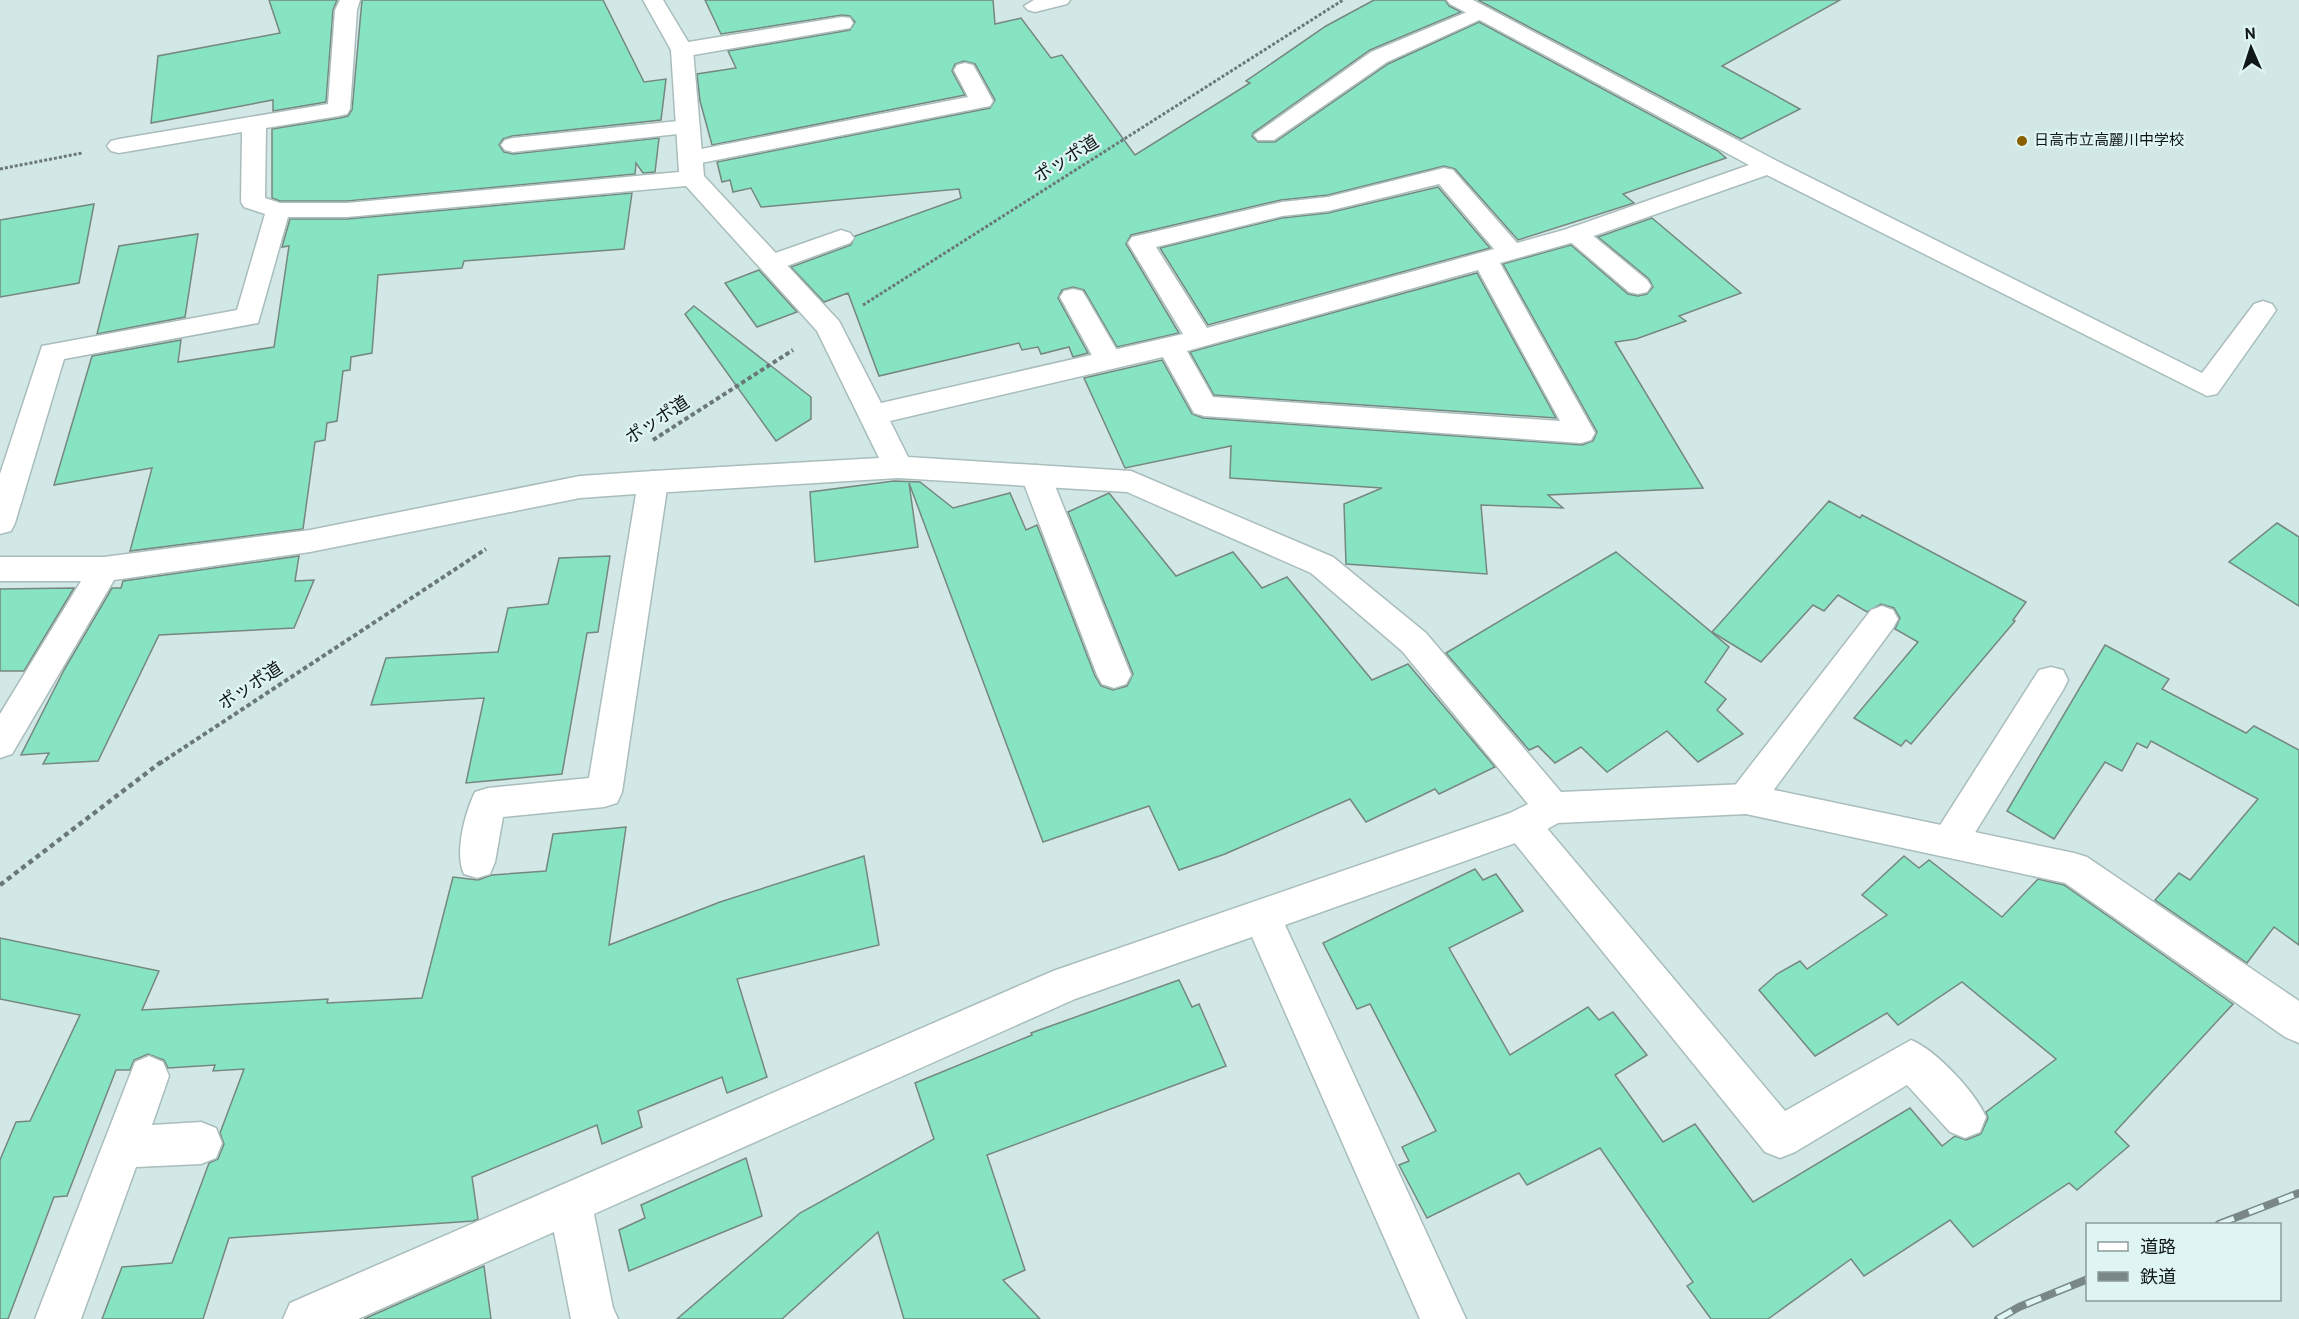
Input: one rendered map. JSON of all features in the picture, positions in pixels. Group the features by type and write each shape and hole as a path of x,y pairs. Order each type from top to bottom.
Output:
{"street":[{"path":"119,146 339,109 346,10 350,0"},
{"path":"653,0 682,50 692,168 829,327 898,467"},
{"path":"1035,6 1060,0"},
{"path":"1457,0 1770,166 2207,387 2263,310"},
{"path":"1266,135 1379,57 1479,13"},
{"path":"682,50 842,23"},
{"path":"254,123 253,202 278,210 347,210 692,168 982,100 965,70"},
{"path":"513,145 688,128"},
{"path":"872,415 1200,339 1576,234 1770,166"},
{"path":"1170,345 1204,406 1581,433 1498,255 1444,175 1328,204 1282,209 1141,243 1200,339"},
{"path":"0,523 52,352 249,317 278,210"},
{"path":"1576,234 1638,286"},
{"path":"773,263 841,238"},
{"path":"1073,297 1108,359"},
{"path":"0,569 104,569 310,542 580,487 898,467 1131,482 1322,565 1414,642 1537,817 1780,1137 1911,1060 1965,1117"},
{"path":"1036,476 1114,675"},
{"path":"477,862 488,803 604,792 653,482"},
{"path":"0,744 104,569"},
{"path":"1746,799 1882,620"},
{"path":"1950,841 2051,680"},
{"path":"306,1319 1067,984 1263,918 1537,817 1746,799 1950,841 2074,870 2297,1019"},
{"path":"1263,918 1443,1319"},
{"path":"58,1319 149,1076"},
{"path":"123,1147 201,1143"},
{"path":"570,1202 592,1316 595,1319"}],"path":[{"name":"ポッポ道","path":"650,442 1343,0"},
{"path":"0,169 119,146"},
{"name":"ポッポ道","path":"0,885 137,778 491,545"}],"building":[{"path":"269,0 337,0 333,10 326,102 273,111 273,100 151,123 158,56 280,33"},
{"path":"362,0 603,0 644,82 666,79 661,120 512,136 503,139 499,145 504,152 513,154 659,138 655,172 643,173 636,163 635,174 347,201 280,201 272,198 272,129 340,118 348,116 352,110"},
{"path":"705,0 993,0 995,24 1021,18 1051,58 1062,55 1135,155 1250,83 1246,81 1326,26 1374,0 1445,0 1449,6 1461,12 1370,50 1253,133 1252,136 1258,142 1275,142 1388,64 1479,22 1718,151 1726,158 1623,194 1634,203 1518,240 1455,169 1444,166 1328,195 1281,200 1131,235 1126,244 1179,333 1117,347 1084,290 1073,287 1062,290 1058,298 1088,353 1073,357 1069,347 1041,354 1038,347 1022,350 1019,343 879,376 848,293 824,302 791,267 851,245 855,236 961,198 959,189 761,207 751,188 733,192 730,180 722,182 717,162 990,108 995,100 975,64 964,61 955,64 952,71 965,95 712,145 700,101 697,74 736,68 728,51 850,30 855,22 850,16 842,15 721,34"},
{"path":"1478,0 1840,0 1722,66 1800,109 1741,139"},
{"path":"1438,187 1490,248 1208,325 1160,248 1282,218 1328,213"},
{"path":"632,193 624,249 464,261 462,268 378,275 372,353 351,357 350,370 343,371 337,421 327,423 325,440 315,442 303,529 130,551 152,468 54,485 92,356 181,340 178,362 274,347 289,246 282,247 290,219 347,219"},
{"path":"94,204 79,283 0,297 0,220"},
{"path":"1652,218 1741,293 1679,316 1686,321 1636,339 1615,342 1703,488 1548,495 1563,508 1481,505 1487,574 1346,564 1344,504 1382,488 1230,478 1231,446 1125,468 1084,378 1162,360 1192,414 1203,418 1582,445 1593,441 1597,432 1503,264 1571,245 1628,294 1638,296 1647,294 1653,287 1649,279 1598,237"},
{"path":"198,234 185,317 97,334 119,246"},
{"path":"759,270 797,312 757,327 725,283"},
{"path":"1477,273 1556,418 1214,395 1190,352"},
{"path":"694,306 811,397 811,419 776,441 685,314"},
{"path":"894,481 920,482 953,508 1010,493 1026,530 1037,525 1095,676 1101,686 1113,690 1127,686 1133,674 1068,512 1109,493 1176,576 1233,552 1262,588 1287,577 1372,680 1408,664 1495,767 1439,794 1435,789 1366,822 1350,799 1225,854 1179,870 1149,806 1043,842 909,483 918,547 815,562 810,492"},
{"path":"1829,501 1860,518 1862,515 2026,602 2013,620 2015,621 1911,744 1906,740 1901,746 1854,718 1918,642 1895,629 1900,618 1894,608 1881,604 1867,612 1838,595 1824,611 1813,605 1761,662 1712,632"},
{"path":"2277,523 2299,537 2299,606 2229,562"},
{"path":"1616,552 1729,647 1705,682 1726,699 1717,710 1743,734 1698,762 1667,731 1607,772 1581,747 1555,763 1538,746 1529,750 1446,653"},
{"path":"299,556 295,581 314,580 294,628 159,635 98,761 43,764 49,753 21,755 64,670 112,588 121,588 123,581"},
{"path":"610,556 598,632 587,633 562,774 466,783 484,698 371,705 386,658 498,652 508,608 548,604 559,558"},
{"path":"74,588 24,671 0,671 0,589"},
{"path":"2105,645 2169,679 2162,689 2246,733 2254,726 2299,750 2299,945 2274,927 2247,963 2155,900 2179,873 2190,880 2258,799 2151,741 2147,748 2137,743 2122,771 2105,762 2054,839 2007,811"},
{"path":"626,827 609,945 720,902 864,856 879,945 737,979 767,1077 727,1093 722,1077 638,1111 642,1127 602,1144 597,1125 472,1177 478,1219 473,1221 229,1238 203,1319 102,1319 122,1267 172,1263 209,1163 218,1159 224,1144 220,1133 244,1069 213,1071 215,1065 168,1068 164,1060 148,1054 134,1060 130,1070 116,1070 67,1196 54,1197 8,1319 0,1319 0,1160 16,1122 30,1121 80,1015 0,999 0,938 159,971 142,1010 328,999 327,1003 422,998 453,877 478,880 492,875 546,871 553,834"},
{"path":"1904,856 1919,868 1929,860 2002,917 2038,879 2064,885 2233,1004 2115,1132 2129,1146 2077,1190 2069,1183 1973,1247 1950,1220 1864,1276 1851,1259 1768,1319 1711,1319 1687,1286 1693,1282 1600,1148 1527,1185 1519,1173 1427,1218 1399,1165 1409,1161 1402,1147 1436,1131 1370,1004 1357,1009 1323,943 1475,869 1483,880 1496,874 1523,911 1449,948 1510,1055 1588,1007 1599,1020 1613,1012 1647,1055 1615,1075 1663,1142 1695,1124 1753,1202 1910,1108 1942,1146 1955,1136 1966,1140 1981,1134 1988,1118 1986,1112 2056,1059 1962,982 1898,1025 1887,1013 1815,1056 1759,990 1777,974 1800,961 1807,969 1887,915 1862,895"},
{"path":"1179,980 1192,1007 1199,1004 1226,1066 987,1155 1025,1270 1003,1280 1040,1319 904,1319 878,1232 782,1319 677,1319 800,1213 934,1139 915,1083 1032,1035 1031,1033"},
{"path":"746,1158 762,1216 629,1271 619,1230 645,1218 641,1205"},
{"path":"484,1266 491,1319 364,1319"}],"railway":[{"path":"2222,1223 2299,1193"},
{"path":"1998,1319 2019,1307 2086,1280"}],"place":[{"name":"日高市立高麗川中学校","path":"2022,141"}]}
